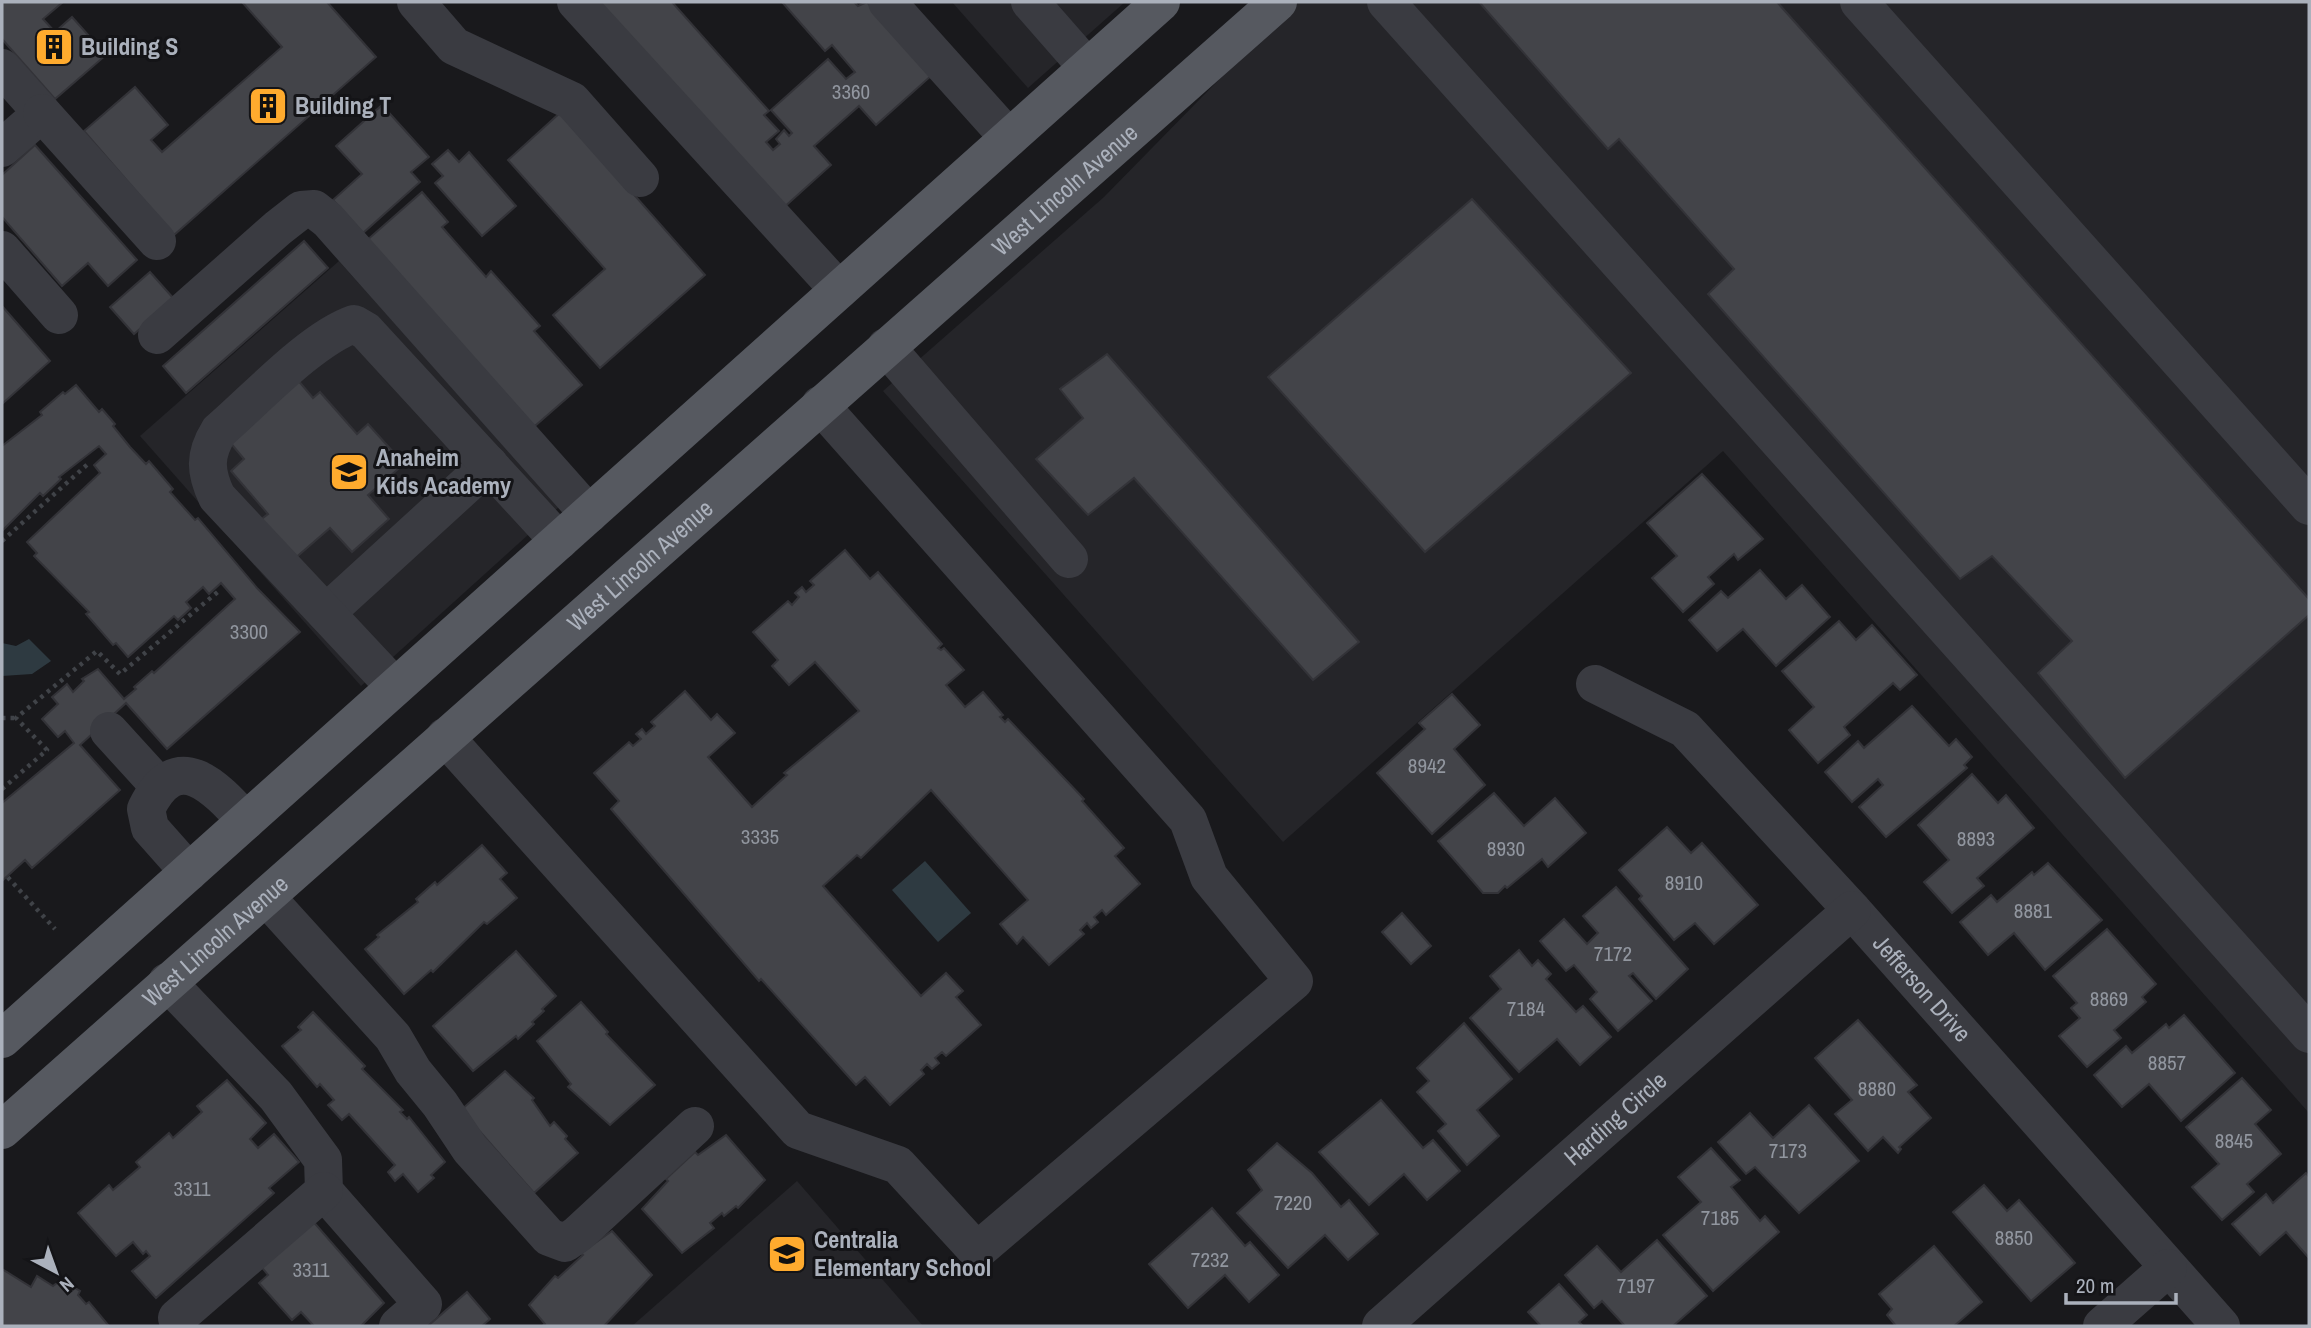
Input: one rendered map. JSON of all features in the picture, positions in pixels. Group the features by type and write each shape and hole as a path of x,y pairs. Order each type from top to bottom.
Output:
{"main road":[{"path":"2,1039 1161,2"},
{"name":"West Lincoln Avenue","path":"2,1130 1278,2"}],"street":[{"path":"416,2 454,46 572,101 640,178"},
{"path":"576,2 839,290"},
{"path":"887,2 1009,138"},
{"path":"1030,2 1087,67"},
{"path":"1385,2 2309,1034"},
{"path":"1859,2 2309,506"},
{"path":"2,68 157,241"},
{"path":"2,148 42,113"},
{"path":"157,335 278,228 301,210 314,209 328,220 589,514"},
{"path":"2,250 59,315"},
{"path":"395,687 217,497 207,476 211,445 219,431 319,344 339,329 354,324 366,331 559,541"},
{"path":"886,347 1069,559"},
{"path":"445,737 797,1130 898,1165 977,1251 1294,981 1209,877 1188,820 820,405"},
{"path":"326,613 489,464"},
{"name":"Jefferson Drive","path":"1595,684 1685,729 1852,910 2221,1326"},
{"path":"109,731 160,787"},
{"path":"189,872 147,822 146,809 160,787 182,775 200,778 215,787 246,821"},
{"path":"266,897 393,1037 412,1071 440,1104 470,1149 550,1237 565,1243 578,1234 695,1126"},
{"name":"Harding Circle","path":"1381,1326 1852,910"},
{"path":"167,982 276,1096 323,1160 324,1191 423,1304 398,1326"},
{"path":"177,1318 324,1191"},
{"path":"2102,1326 2168,1268"}],"path":[{"path":"2,541 89,463"},
{"path":"2,718 16,718 97,651 120,674 220,590"},
{"path":"2,789 47,750 16,718"},
{"path":"2,871 55,929"}],"shaded area":[{"path":"952,2 1125,2 1028,88"},
{"path":"1295,2 2309,2 2309,1113 1723,451 1283,842 883,391 1104,197"},
{"name":"Anaheim Kids Academy","path":"339,261 559,507 361,686 140,436"},
{"path":"29,639 51,661 32,674 2,676 2,643 16,646"},
{"path":"925,861 971,913 938,942 892,890"},
{"name":"Centralia Elementary School","path":"797,1181 923,1326 632,1326"}],"building":[{"name":"Building S","path":"2,2 63,2 43,19 55,32 72,17 106,55 55,99 2,39"},
{"name":"Building T","path":"242,2 327,2 376,57 174,235 84,131 135,87 168,125 151,140 162,152 282,47"},
{"path":"599,2 672,2 769,111 764,115 779,131 766,142 773,150 780,144 776,139 784,130 789,136 792,133 771,110 828,59 846,79 855,72 832,45 825,51 782,2 854,2 858,6 867,2 932,75 876,125 859,106 814,146 831,165 782,209"},
{"path":"1479,2 1777,2 2309,599 2309,615 2125,778 2038,673 2072,641 1992,556 1960,579 1708,294 1734,269 1619,139 1608,149"},
{"path":"382,105 429,157 411,172 420,182 363,233 333,200 362,174 336,146"},
{"path":"561,112 705,275 600,368 553,315 605,269 508,160"},
{"path":"35,145 137,260 108,286 88,263 62,286 2,217 2,175"},
{"path":"448,150 459,162 469,152 516,206 482,236 435,183 443,176 432,164"},
{"path":"422,192 448,222 442,227 486,277 491,271 540,326 534,331 582,385 528,432 366,241"},
{"path":"1472,199 1631,373 1425,552 1268,377"},
{"path":"304,241 328,268 186,393 163,366"},
{"path":"150,272 174,299 134,334 110,307"},
{"path":"2,306 50,361 2,404"},
{"path":"1107,354 1359,642 1313,680 1134,478 1088,515 1036,459 1083,418 1060,389"},
{"path":"297,379 313,398 320,392 357,434 368,424 404,464 368,495 389,519 352,552 330,528 293,560 259,521 268,514 231,471 244,459 228,440"},
{"path":"76,385 99,412 102,409 130,447 146,464 149,461 173,489 170,492 195,520 198,518 257,588 300,632 167,749 126,703 80,745 120,790 32,868 25,860 2,881 2,803 74,743 65,731 58,737 42,719 58,704 52,697 67,684 73,692 84,681 82,679 98,669 124,699 136,689 134,687 152,671 154,673 235,599 221,583 209,594 203,587 186,602 191,608 178,620 174,616 128,657 116,643 113,645 86,614 89,612 34,556 37,553 27,542 100,473 94,465 106,454 99,446 59,477 61,479 43,496 40,493 2,531 2,446 42,415 40,412 63,392 65,394"},
{"path":"1702,474 1763,539 1738,560 1734,554 1708,577 1714,584 1683,612 1652,578 1677,556 1647,523"},
{"path":"845,550 870,579 878,572 942,644 938,648 944,648 964,670 946,685 965,707 983,692 1003,715 1000,717 1005,722 1008,719 1084,799 1082,801 1124,848 1115,856 1140,884 1106,915 1102,910 1094,917 1098,922 1091,928 1087,923 1080,930 1084,934 1049,965 1023,937 1017,944 1000,924 1028,900 931,790 861,858 857,855 823,886 921,996 946,973 963,991 956,997 981,1025 946,1056 942,1052 935,1058 939,1063 932,1069 927,1064 921,1070 924,1074 890,1105 865,1077 856,1085 761,979 759,981 611,809 619,801 594,773 629,742 633,746 641,739 636,734 642,729 646,734 655,726 651,722 685,691 711,720 717,714 735,733 708,757 752,807 787,775 784,773 859,711 815,662 789,685 772,666 778,660 753,632 788,601 792,605 799,597 795,593 802,587 806,592 814,585 810,581"},
{"path":"1760,570 1786,599 1802,585 1830,617 1776,666 1743,629 1717,651 1689,620 1721,591 1728,598"},
{"path":"1839,621 1856,640 1872,625 1917,675 1900,690 1893,683 1844,727 1850,735 1818,763 1789,730 1814,707 1782,671"},
{"path":"1452,694 1480,725 1454,749 1485,785 1432,834 1377,773 1425,729 1419,723"},
{"path":"1912,706 1949,746 1956,739 1972,757 1964,765 1967,768 1886,837 1859,807 1883,785 1878,779 1852,802 1825,772 1858,741 1864,748"},
{"path":"1972,774 1998,803 2006,795 2034,828 1977,878 1984,886 1952,913 1924,882 1949,860 1918,825"},
{"path":"1494,793 1524,826 1555,798 1586,833 1548,867 1542,859 1507,888 1505,886 1498,893 1483,893 1438,841"},
{"path":"1667,827 1691,853 1702,843 1758,905 1714,944 1695,923 1674,940 1639,899 1642,896 1619,870"},
{"path":"482,845 507,873 500,879 517,898 487,924 484,922 433,972 431,970 404,994 365,949 379,937 377,935 418,902 416,899 435,882 437,885"},
{"path":"2048,863 2102,920 2045,970 2014,933 1988,955 1960,922 1991,895 1997,902 2032,872 2034,875"},
{"path":"1616,887 1688,969 1656,999 1633,973 1629,976 1652,1001 1618,1031 1590,999 1597,992 1574,965 1566,971 1540,941 1564,919 1587,944 1598,933 1583,916"},
{"path":"1402,913 1431,946 1411,964 1382,932"},
{"path":"2107,929 2156,984 2142,997 2146,1002 2114,1030 2121,1038 2087,1067 2059,1036 2080,1018 2071,1008 2077,1003 2053,976"},
{"path":"1519,950 1532,966 1538,960 1551,974 1546,979 1576,1012 1583,1006 1611,1037 1580,1065 1557,1039 1519,1072 1470,1018 1501,989 1490,976"},
{"path":"516,951 556,996 518,1039 516,1036 473,1071 433,1026"},
{"path":"581,1002 608,1032 606,1034 655,1085 610,1125 568,1087 571,1084 537,1041"},
{"path":"313,1012 365,1066 362,1069 403,1110 400,1112 407,1119 409,1117 445,1162 431,1175 434,1178 418,1192 403,1174 395,1181 388,1172 395,1165 349,1114 342,1120 328,1105 334,1100 320,1084 317,1087 282,1046 301,1030 298,1027"},
{"path":"2184,1015 2235,1073 2181,1121 2149,1084 2122,1107 2094,1075 2126,1046 2132,1053 2166,1024 2169,1028"},
{"path":"1858,1020 1917,1085 1908,1092 1931,1118 1899,1147 1901,1149 1898,1153 1883,1137 1868,1151 1835,1114 1852,1100 1815,1058"},
{"path":"1464,1023 1512,1079 1477,1110 1499,1136 1467,1165 1438,1131 1446,1124 1417,1092 1429,1081 1417,1068"},
{"path":"505,1071 534,1098 532,1100 550,1126 554,1122 578,1153 534,1193 461,1110"},
{"path":"2242,1078 2271,1110 2255,1124 2281,1154 2247,1184 2254,1192 2222,1220 2192,1187 2219,1164 2186,1127"},
{"path":"227,1080 266,1123 250,1139 258,1148 274,1134 299,1162 269,1188 274,1193 156,1298 132,1271 150,1256 146,1251 143,1254 133,1242 116,1256 78,1213 109,1185 113,1190 140,1167 136,1162 169,1133 173,1138 202,1112 197,1106"},
{"path":"1381,1100 1423,1148 1433,1140 1460,1171 1427,1200 1404,1174 1369,1205 1319,1152"},
{"path":"1809,1105 1859,1161 1799,1213 1755,1167 1746,1174 1718,1142 1750,1113 1773,1138"},
{"path":"726,1135 765,1180 738,1208 736,1206 724,1216 722,1213 710,1223 714,1228 682,1253 642,1209 668,1181 666,1179 695,1152 698,1155"},
{"path":"1277,1143 1312,1173 1341,1207 1349,1200 1378,1234 1348,1260 1325,1235 1288,1268 1237,1213 1262,1190 1248,1170"},
{"path":"1711,1148 1740,1180 1731,1187 1760,1221 1765,1216 1779,1232 1713,1291 1663,1235 1701,1202 1678,1177"},
{"path":"2306,1173 2309,1177 2309,1258 2286,1232 2260,1255 2232,1224 2266,1194 2273,1203"},
{"path":"1984,1185 2007,1211 2019,1200 2075,1263 2031,1301 1953,1212"},
{"path":"1212,1208 1245,1246 1250,1242 1279,1275 1249,1302 1225,1275 1188,1308 1149,1264"},
{"path":"311,1219 384,1303 361,1326 314,1326 301,1312 292,1320 259,1283 268,1275 260,1265"},
{"path":"612,1231 652,1275 604,1326 542,1326 545,1324 529,1305 555,1276 558,1278 583,1255 581,1253"},
{"path":"1657,1240 1707,1296 1673,1326 1625,1326 1602,1301 1594,1308 1565,1275 1597,1246 1621,1272"},
{"path":"1934,1246 1982,1302 1954,1326 1896,1326 1887,1315 1892,1309 1879,1294"},
{"path":"2,1269 31,1287 37,1276 53,1286 61,1280 80,1291 78,1295 86,1304 89,1302 109,1326 2,1326"},
{"path":"1559,1284 1587,1315 1579,1322 1583,1326 1541,1326 1528,1312"},
{"path":"467,1292 490,1319 482,1326 428,1326"}],"place":[{"name":"Building S","path":"54,47"},
{"name":"Building T","path":"268,106"},
{"name":"Anaheim Kids Academy","path":"349,472"},
{"name":"Centralia Elementary School","path":"787,1254"}]}
